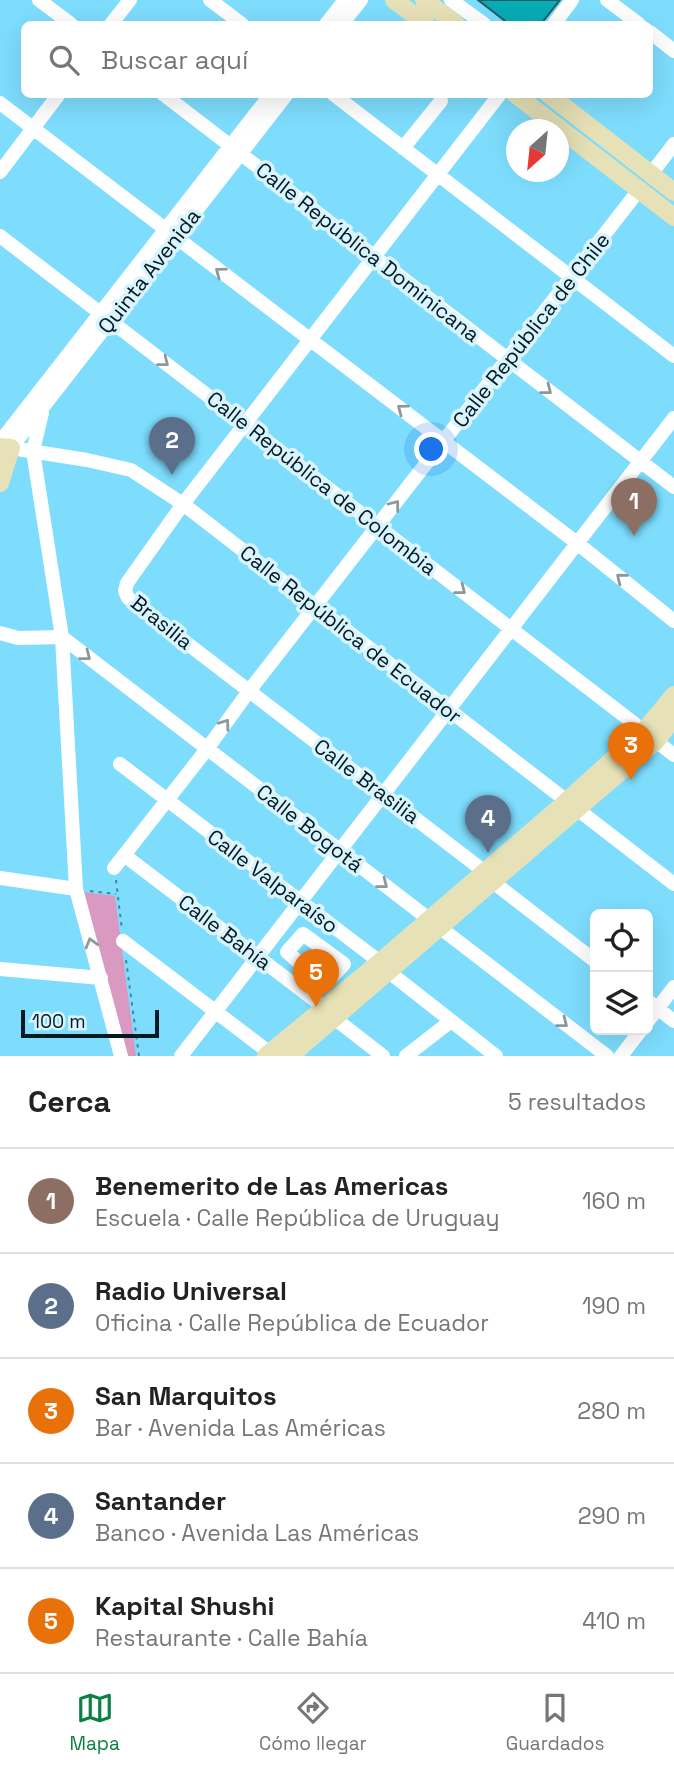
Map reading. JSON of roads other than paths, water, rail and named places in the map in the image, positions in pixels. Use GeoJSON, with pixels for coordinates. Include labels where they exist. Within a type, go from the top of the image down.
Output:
{"type":"FeatureCollection","features":[{"type":"Feature","properties":{"kind":"main road"},"geometry":{"type":"LineString","coordinates":[[394,0],[422,21]]}},
{"type":"Feature","properties":{"kind":"main road"},"geometry":{"type":"LineString","coordinates":[[424,0],[452,21]]}},
{"type":"Feature","properties":{"kind":"main road"},"geometry":{"type":"LineString","coordinates":[[520,98],[674,217]]}},
{"type":"Feature","properties":{"kind":"main road"},"geometry":{"type":"LineString","coordinates":[[553,98],[674,192]]}},
{"type":"Feature","properties":{"kind":"main road"},"geometry":{"type":"LineString","coordinates":[[0,483],[4,446]]}},
{"type":"Feature","properties":{"kind":"main road"},"geometry":{"type":"LineString","coordinates":[[650,736],[674,695]]}},
{"type":"Feature","properties":{"kind":"main road"},"geometry":{"type":"LineString","coordinates":[[290,1056],[330,1013],[674,718]]}},
{"type":"Feature","properties":{"kind":"main road"},"geometry":{"type":"LineString","coordinates":[[268,1054],[330,1013],[349,987],[384,967]]}},
{"type":"Feature","properties":{"kind":"street"},"geometry":{"type":"LineString","coordinates":[[39,0],[67,21]]}},
{"type":"Feature","properties":{"kind":"street"},"geometry":{"type":"LineString","coordinates":[[113,21],[130,0]]}},
{"type":"Feature","properties":{"kind":"street"},"geometry":{"type":"LineString","coordinates":[[210,0],[238,21]]}},
{"type":"Feature","properties":{"kind":"street"},"geometry":{"type":"LineString","coordinates":[[328,21],[345,0]]}},
{"type":"Feature","properties":{"kind":"street"},"geometry":{"type":"LineString","coordinates":[[344,21],[361,0]]}},
{"type":"Feature","properties":{"kind":"street"},"geometry":{"type":"LineString","coordinates":[[452,0],[480,21]]}},
{"type":"Feature","properties":{"kind":"street"},"geometry":{"type":"LineString","coordinates":[[556,21],[572,0]]}},
{"type":"Feature","properties":{"kind":"street"},"geometry":{"type":"LineString","coordinates":[[607,0],[635,21]]}},
{"type":"Feature","properties":{"kind":"street"},"geometry":{"type":"LineString","coordinates":[[653,35],[674,51]]}},
{"type":"Feature","properties":{"kind":"street"},"geometry":{"type":"LineString","coordinates":[[0,172],[55,98]]}},
{"type":"Feature","properties":{"kind":"street","name":"Calle República Dominicana"},"geometry":{"type":"LineString","coordinates":[[168,98],[674,487]]}},
{"type":"Feature","properties":{"kind":"street","name":"Quinta Avenida"},"geometry":{"type":"LineString","coordinates":[[4,446],[235,150],[268,98]]}},
{"type":"Feature","properties":{"kind":"street","name":"Quinta Avenida"},"geometry":{"type":"LineString","coordinates":[[235,150],[283,98]]}},
{"type":"Feature","properties":{"kind":"street"},"geometry":{"type":"LineString","coordinates":[[338,98],[674,356]]}},
{"type":"Feature","properties":{"kind":"street"},"geometry":{"type":"LineString","coordinates":[[183,504],[497,98]]}},
{"type":"Feature","properties":{"kind":"street"},"geometry":{"type":"LineString","coordinates":[[403,148],[441,101]]}},
{"type":"Feature","properties":{"kind":"street"},"geometry":{"type":"LineString","coordinates":[[0,103],[577,543],[674,621]]}},
{"type":"Feature","properties":{"kind":"street"},"geometry":{"type":"LineString","coordinates":[[651,174],[674,144]]}},
{"type":"Feature","properties":{"kind":"street","name":"Calle República de Chile"},"geometry":{"type":"LineString","coordinates":[[114,869],[639,190]]}},
{"type":"Feature","properties":{"kind":"street","name":"Calle República de Colombia"},"geometry":{"type":"LineString","coordinates":[[0,236],[674,755]]}},
{"type":"Feature","properties":{"kind":"street","name":"Quinta Avenida"},"geometry":{"type":"LineString","coordinates":[[4,446],[43,407],[105,317]]}},
{"type":"Feature","properties":{"kind":"street"},"geometry":{"type":"LineString","coordinates":[[43,407],[33,452],[62,637],[76,889],[121,1056]]}},
{"type":"Feature","properties":{"kind":"street"},"geometry":{"type":"LineString","coordinates":[[181,1056],[674,418]]}},
{"type":"Feature","properties":{"kind":"street","name":"Calle República de Ecuador"},"geometry":{"type":"LineString","coordinates":[[4,446],[131,470],[183,504],[674,884]]}},
{"type":"Feature","properties":{"kind":"street","name":"Brasilia"},"geometry":{"type":"LineString","coordinates":[[183,504],[127,583],[125,591],[128,598],[249,691]]}},
{"type":"Feature","properties":{"kind":"street"},"geometry":{"type":"LineString","coordinates":[[0,633],[18,638],[62,637]]}},
{"type":"Feature","properties":{"kind":"street","name":"Calle Bogotá"},"geometry":{"type":"LineString","coordinates":[[62,637],[607,1056]]}},
{"type":"Feature","properties":{"kind":"street","name":"Calle Brasilia"},"geometry":{"type":"LineString","coordinates":[[249,691],[590,957]]}},
{"type":"Feature","properties":{"kind":"street","name":"Calle Valparaíso"},"geometry":{"type":"LineString","coordinates":[[120,764],[496,1056]]}},
{"type":"Feature","properties":{"kind":"street","name":"Calle Bahía"},"geometry":{"type":"LineString","coordinates":[[124,855],[383,1056]]}},
{"type":"Feature","properties":{"kind":"street"},"geometry":{"type":"LineString","coordinates":[[0,878],[76,889]]}},
{"type":"Feature","properties":{"kind":"street"},"geometry":{"type":"LineString","coordinates":[[123,941],[268,1054]]}},
{"type":"Feature","properties":{"kind":"street"},"geometry":{"type":"LineString","coordinates":[[0,969],[101,978]]}},
{"type":"Feature","properties":{"kind":"street"},"geometry":{"type":"LineString","coordinates":[[335,974],[349,987]]}},
{"type":"Feature","properties":{"kind":"street"},"geometry":{"type":"LineString","coordinates":[[653,1004],[674,986]]}},
{"type":"Feature","properties":{"kind":"street"},"geometry":{"type":"LineString","coordinates":[[653,1006],[674,1021]]}},
{"type":"Feature","properties":{"kind":"street"},"geometry":{"type":"LineString","coordinates":[[406,1056],[451,1021]]}},
{"type":"Feature","properties":{"kind":"street"},"geometry":{"type":"LineString","coordinates":[[621,1056],[637,1035]]}},
{"type":"Feature","properties":{"kind":"place","name":"Radio Universal"},"geometry":{"type":"Point","coordinates":[172,475]}},
{"type":"Feature","properties":{"kind":"place","name":"Benemerito de Las Americas"},"geometry":{"type":"Point","coordinates":[634,536]}},
{"type":"Feature","properties":{"kind":"place","name":"San Marquitos"},"geometry":{"type":"Point","coordinates":[631,780]}},
{"type":"Feature","properties":{"kind":"place","name":"Santander"},"geometry":{"type":"Point","coordinates":[488,853]}},
{"type":"Feature","properties":{"kind":"place","name":"Kapital Shushi"},"geometry":{"type":"Point","coordinates":[316,1007]}}]}
